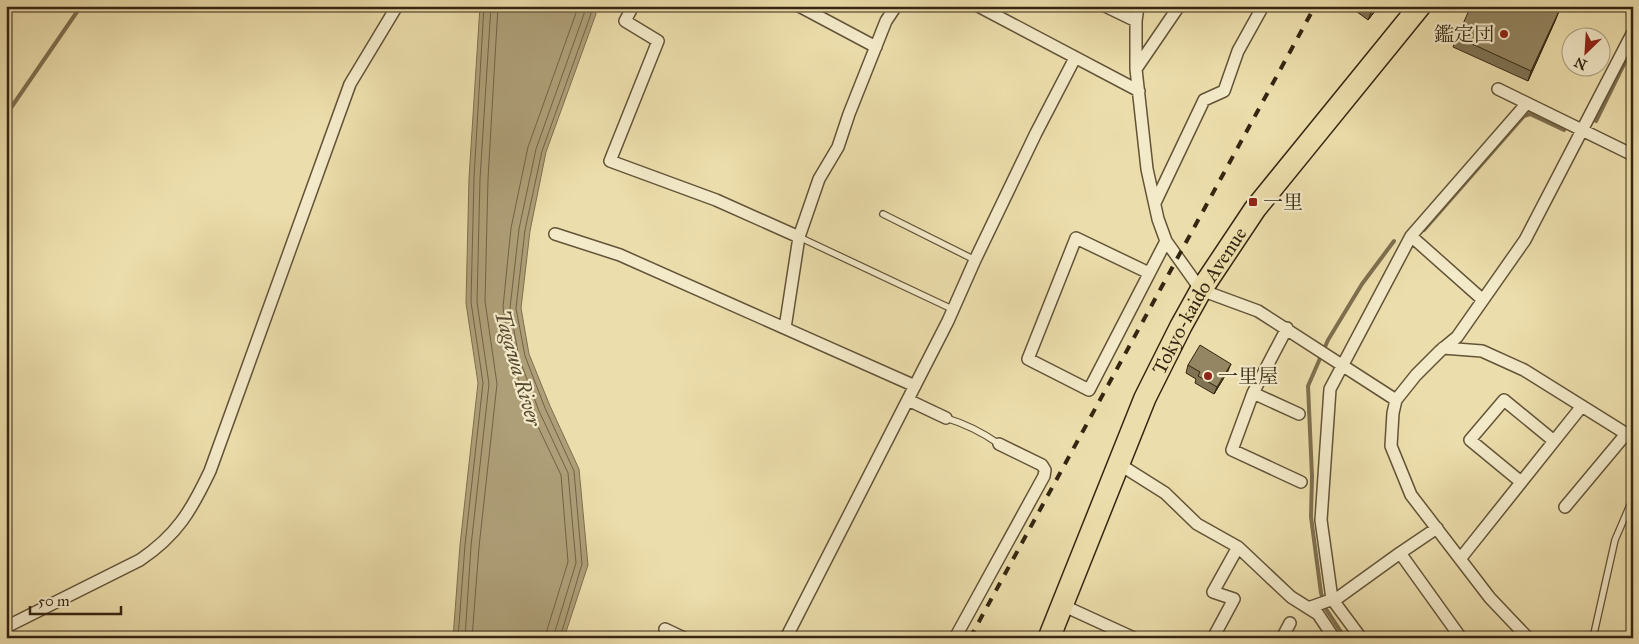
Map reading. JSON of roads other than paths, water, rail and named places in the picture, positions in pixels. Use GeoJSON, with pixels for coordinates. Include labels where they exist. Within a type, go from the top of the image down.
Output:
{"type":"FeatureCollection","features":[{"type":"Feature","properties":{"kind":"highway","name":"Tokyo-kaido Avenue"},"geometry":{"type":"LineString","coordinates":[[1049,638],[1145,398],[1201,290],[1255,209],[1420,6]]}},
{"type":"Feature","properties":{"kind":"street"},"geometry":{"type":"LineString","coordinates":[[6,628],[140,560],[157,548],[183,521],[210,471],[350,84],[397,6]]}},
{"type":"Feature","properties":{"kind":"street"},"geometry":{"type":"LineString","coordinates":[[633,6],[625,20],[658,41],[610,161],[716,200],[799,237]]}},
{"type":"Feature","properties":{"kind":"street"},"geometry":{"type":"LineString","coordinates":[[800,6],[876,47]]}},
{"type":"Feature","properties":{"kind":"street"},"geometry":{"type":"LineString","coordinates":[[785,328],[799,237],[819,179],[838,147],[886,21],[896,6]]}},
{"type":"Feature","properties":{"kind":"street"},"geometry":{"type":"LineString","coordinates":[[978,6],[1139,91]]}},
{"type":"Feature","properties":{"kind":"street"},"geometry":{"type":"LineString","coordinates":[[1105,6],[1136,21]]}},
{"type":"Feature","properties":{"kind":"street"},"geometry":{"type":"LineString","coordinates":[[1138,6],[1136,21],[1136,69],[1147,170],[1166,241],[1201,290],[1258,310],[1396,400]]}},
{"type":"Feature","properties":{"kind":"street"},"geometry":{"type":"LineString","coordinates":[[1136,69],[1179,6]]}},
{"type":"Feature","properties":{"kind":"street"},"geometry":{"type":"LineString","coordinates":[[1155,203],[1204,100],[1224,91],[1238,51],[1264,6]]}},
{"type":"Feature","properties":{"kind":"street"},"geometry":{"type":"LineString","coordinates":[[1528,638],[1490,598],[1412,496],[1391,446],[1393,413],[1396,400],[1443,348],[1457,337],[1525,240],[1583,130],[1630,47],[1633,32]]}},
{"type":"Feature","properties":{"kind":"street"},"geometry":{"type":"LineString","coordinates":[[786,638],[948,321],[1036,133],[1075,58]]}},
{"type":"Feature","properties":{"kind":"street"},"geometry":{"type":"LineString","coordinates":[[1498,88],[1633,155]]}},
{"type":"Feature","properties":{"kind":"street"},"geometry":{"type":"LineString","coordinates":[[1361,638],[1330,600],[1321,520],[1330,389],[1411,236],[1527,103]]}},
{"type":"Feature","properties":{"kind":"street"},"geometry":{"type":"LineString","coordinates":[[555,234],[620,255],[915,386]]}},
{"type":"Feature","properties":{"kind":"street"},"geometry":{"type":"LineString","coordinates":[[1411,236],[1483,300]]}},
{"type":"Feature","properties":{"kind":"street"},"geometry":{"type":"LineString","coordinates":[[1149,273],[1076,238],[1028,359],[1089,390],[1166,241]]}},
{"type":"Feature","properties":{"kind":"street"},"geometry":{"type":"LineString","coordinates":[[1287,328],[1253,394],[1232,450],[1301,482]]}},
{"type":"Feature","properties":{"kind":"street"},"geometry":{"type":"LineString","coordinates":[[1443,348],[1482,351],[1524,370],[1629,436],[1565,507]]}},
{"type":"Feature","properties":{"kind":"street"},"geometry":{"type":"LineString","coordinates":[[1253,394],[1299,414]]}},
{"type":"Feature","properties":{"kind":"street"},"geometry":{"type":"LineString","coordinates":[[908,400],[946,418]]}},
{"type":"Feature","properties":{"kind":"street"},"geometry":{"type":"LineString","coordinates":[[1521,482],[1470,440],[1504,400],[1554,441]]}},
{"type":"Feature","properties":{"kind":"street"},"geometry":{"type":"LineString","coordinates":[[1460,559],[1582,406]]}},
{"type":"Feature","properties":{"kind":"street"},"geometry":{"type":"LineString","coordinates":[[955,638],[1044,476],[1045,470],[1042,465],[999,444]]}},
{"type":"Feature","properties":{"kind":"street"},"geometry":{"type":"LineString","coordinates":[[1119,464],[1165,492],[1197,524],[1238,547],[1291,597],[1310,607],[1318,614],[1334,638]]}},
{"type":"Feature","properties":{"kind":"street"},"geometry":{"type":"LineString","coordinates":[[1310,607],[1339,597],[1437,528]]}},
{"type":"Feature","properties":{"kind":"street"},"geometry":{"type":"LineString","coordinates":[[1213,638],[1234,599],[1213,592],[1238,547]]}},
{"type":"Feature","properties":{"kind":"street"},"geometry":{"type":"LineString","coordinates":[[1400,553],[1461,638]]}},
{"type":"Feature","properties":{"kind":"street"},"geometry":{"type":"LineString","coordinates":[[1062,604],[1134,638]]}},
{"type":"Feature","properties":{"kind":"street"},"geometry":{"type":"LineString","coordinates":[[1282,638],[1290,623]]}},
{"type":"Feature","properties":{"kind":"street"},"geometry":{"type":"LineString","coordinates":[[665,629],[684,638]]}},
{"type":"Feature","properties":{"kind":"lane"},"geometry":{"type":"LineString","coordinates":[[883,214],[975,260]]}},
{"type":"Feature","properties":{"kind":"lane"},"geometry":{"type":"LineString","coordinates":[[799,237],[952,310]]}},
{"type":"Feature","properties":{"kind":"lane"},"geometry":{"type":"LineString","coordinates":[[946,418],[983,433],[999,444]]}},
{"type":"Feature","properties":{"kind":"lane"},"geometry":{"type":"LineString","coordinates":[[1593,638],[1615,540],[1633,498]]}},
{"type":"Feature","properties":{"kind":"water","name":"Tagawa River"},"geometry":{"type":"Polygon","coordinates":[[[480,6],[595,6],[596,14],[546,152],[530,231],[521,308],[529,354],[579,469],[588,565],[564,638],[453,638],[460,545],[478,383],[466,303],[469,178],[480,6]]]}},
{"type":"Feature","properties":{"kind":"waterway"},"geometry":{"type":"LineString","coordinates":[[6,115],[81,6]]}},
{"type":"Feature","properties":{"kind":"waterway"},"geometry":{"type":"LineString","coordinates":[[1596,121],[1628,56]]}},
{"type":"Feature","properties":{"kind":"waterway"},"geometry":{"type":"LineString","coordinates":[[1424,230],[1524,116],[1530,114],[1564,130]]}},
{"type":"Feature","properties":{"kind":"waterway"},"geometry":{"type":"LineString","coordinates":[[1345,638],[1326,609],[1321,593],[1311,517],[1312,476],[1308,386],[1328,340],[1362,284],[1394,241]]}},
{"type":"Feature","properties":{"kind":"railway"},"geometry":{"type":"LineString","coordinates":[[970,638],[1315,6]]}},
{"type":"Feature","properties":{"kind":"place","name":"鑑定団"},"geometry":{"type":"Point","coordinates":[1504,34]}},
{"type":"Feature","properties":{"kind":"place","name":"一里"},"geometry":{"type":"Point","coordinates":[1253,202]}},
{"type":"Feature","properties":{"kind":"place","name":"一里屋"},"geometry":{"type":"Point","coordinates":[1208,376]}}]}
